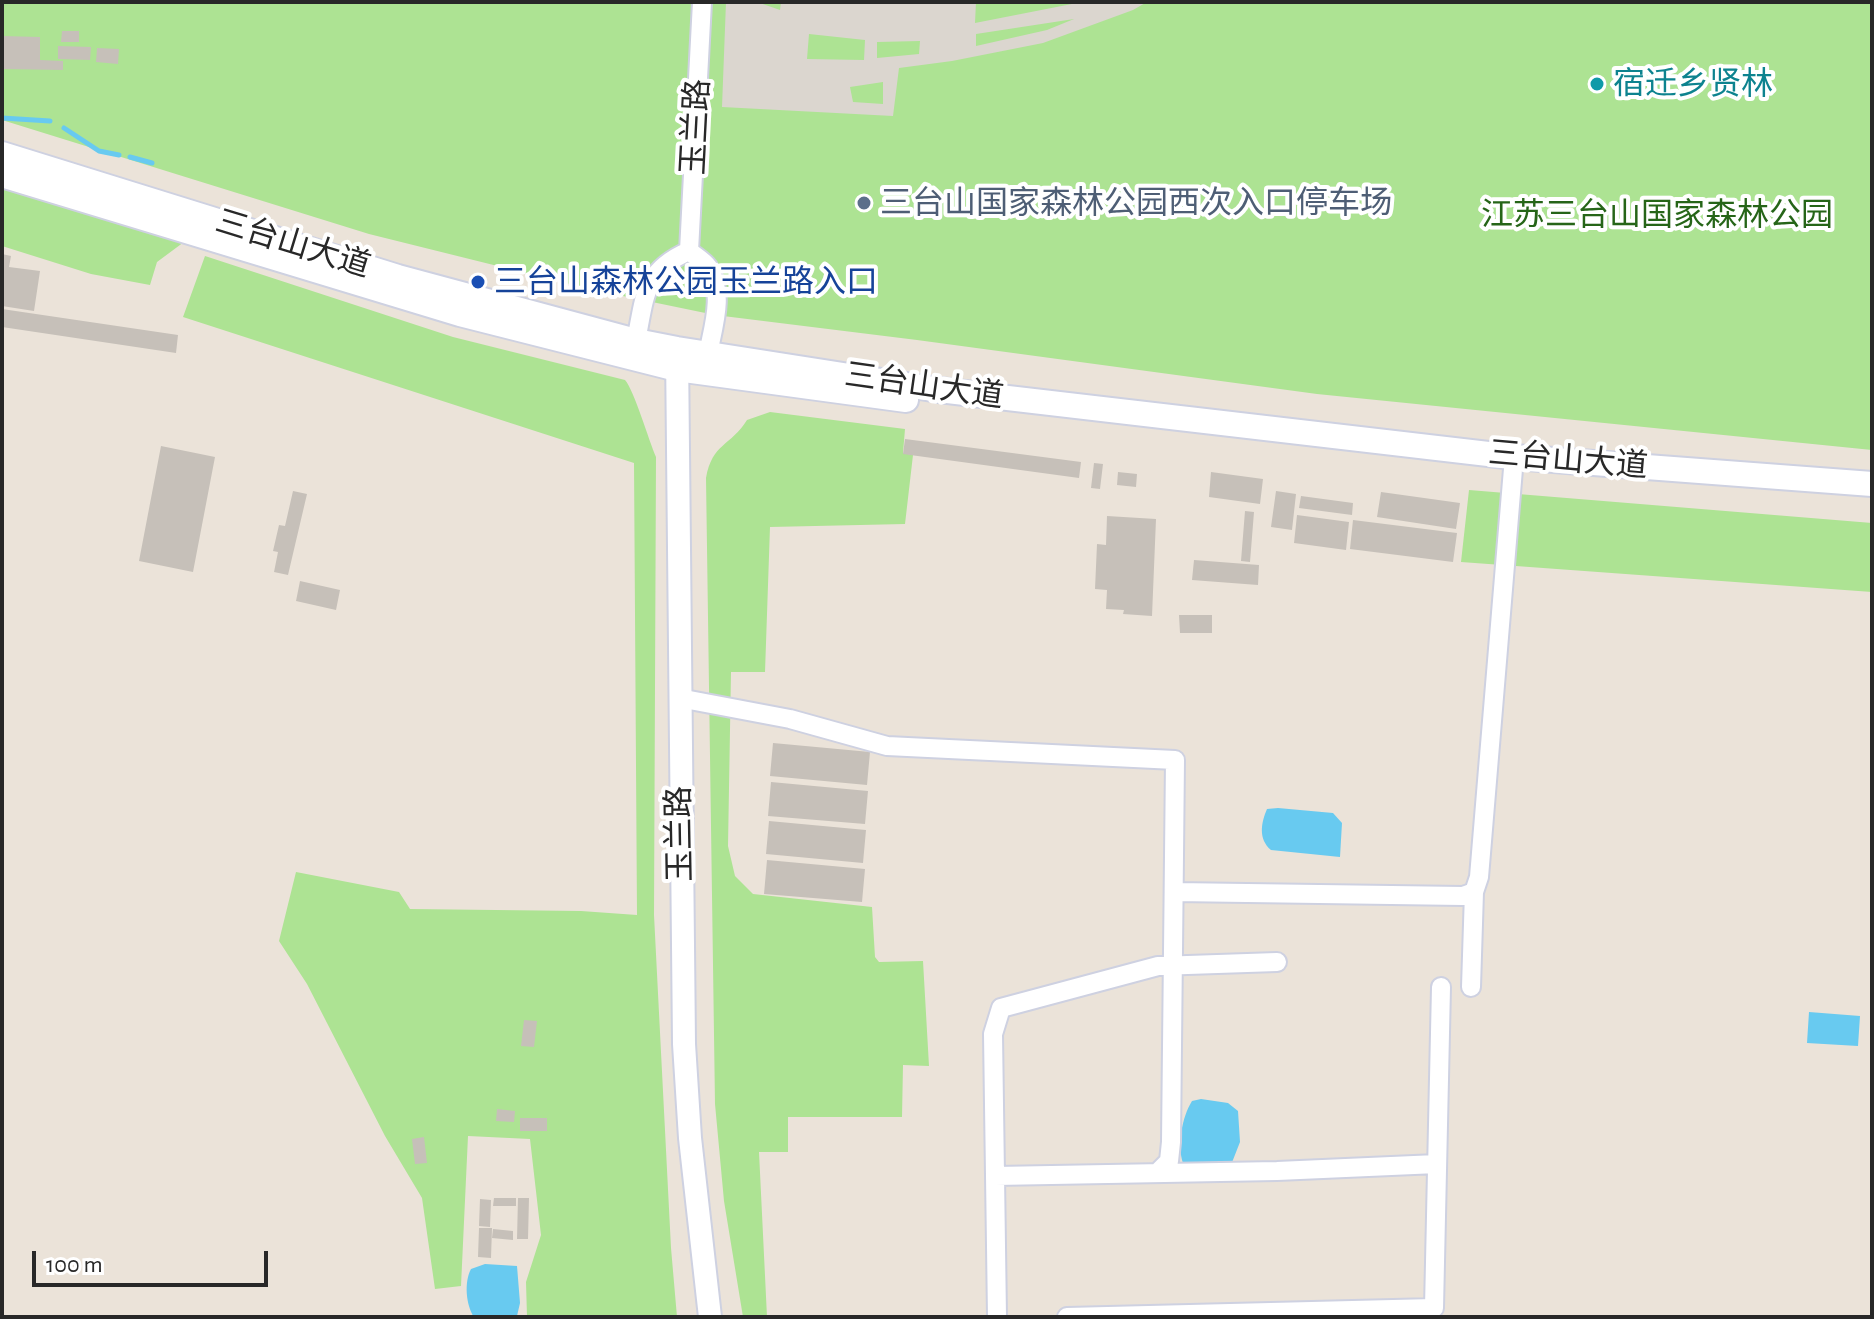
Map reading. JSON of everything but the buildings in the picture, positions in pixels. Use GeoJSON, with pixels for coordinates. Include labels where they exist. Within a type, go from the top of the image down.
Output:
{"type":"FeatureCollection","features":[{"type":"Feature","properties":{"kind":"main road","name":"三台山大道"},"geometry":{"type":"LineString","coordinates":[[2,154],[398,277],[636,341],[691,359]]}},
{"type":"Feature","properties":{"kind":"main road","name":"三台山大道"},"geometry":{"type":"LineString","coordinates":[[2,175],[460,314],[691,359],[1513,464],[1872,495]]}},
{"type":"Feature","properties":{"kind":"main road","name":"三台山大道"},"geometry":{"type":"LineString","coordinates":[[1513,464],[1872,484]]}},
{"type":"Feature","properties":{"kind":"street","name":"玉兰路"},"geometry":{"type":"LineString","coordinates":[[702,2],[689,251],[708,266],[718,302],[691,359],[684,699],[686,1095],[710,1317]]}},
{"type":"Feature","properties":{"kind":"street"},"geometry":{"type":"LineString","coordinates":[[636,341],[649,282],[675,257],[689,251]]}},
{"type":"Feature","properties":{"kind":"street"},"geometry":{"type":"LineString","coordinates":[[1471,987],[1474,892],[1479,877],[1513,464]]}},
{"type":"Feature","properties":{"kind":"street","name":"玉兰路"},"geometry":{"type":"LineString","coordinates":[[684,699],[696,1062],[722,1317]]}},
{"type":"Feature","properties":{"kind":"street"},"geometry":{"type":"LineString","coordinates":[[684,699],[790,719],[887,746],[1175,760],[1175,966],[1170,1151],[1169,1161],[1157,1173]]}},
{"type":"Feature","properties":{"kind":"street"},"geometry":{"type":"LineString","coordinates":[[1175,892],[1463,896],[1474,892]]}},
{"type":"Feature","properties":{"kind":"street"},"geometry":{"type":"LineString","coordinates":[[997,1317],[993,1034],[1001,1008],[1158,966],[1277,962]]}},
{"type":"Feature","properties":{"kind":"street"},"geometry":{"type":"LineString","coordinates":[[1067,1317],[1434,1308],[1441,987]]}},
{"type":"Feature","properties":{"kind":"street"},"geometry":{"type":"LineString","coordinates":[[995,1176],[1437,1164]]}},
{"type":"Feature","properties":{"kind":"green space","name":"江苏三台山国家森林公园"},"geometry":{"type":"Polygon","coordinates":[[[2,2],[1872,2],[1872,450],[1317,394],[715,315],[594,290],[369,234],[2,120],[2,2]]]}},
{"type":"Feature","properties":{"kind":"green space"},"geometry":{"type":"Polygon","coordinates":[[[2,188],[184,242],[157,262],[150,285],[91,274],[2,246],[2,188]]]}},
{"type":"Feature","properties":{"kind":"green space"},"geometry":{"type":"Polygon","coordinates":[[[205,256],[453,337],[625,380],[633,394],[656,457],[654,915],[677,1317],[527,1317],[526,1282],[541,1235],[530,1139],[468,1136],[461,1286],[435,1289],[422,1198],[385,1136],[307,984],[279,941],[296,872],[399,892],[410,909],[581,911],[637,915],[634,463],[183,317],[205,256]]]}},
{"type":"Feature","properties":{"kind":"green space"},"geometry":{"type":"Polygon","coordinates":[[[770,412],[905,429],[903,453],[913,455],[905,524],[770,527],[765,672],[731,672],[728,846],[735,876],[753,894],[872,907],[875,957],[879,962],[923,961],[929,1066],[903,1065],[902,1117],[788,1117],[788,1152],[759,1152],[767,1317],[743,1317],[724,1201],[715,1104],[706,478],[717,451],[747,420],[770,412]]]}},
{"type":"Feature","properties":{"kind":"green space"},"geometry":{"type":"Polygon","coordinates":[[[1469,490],[1872,523],[1872,592],[1461,562],[1469,490]]]}},
{"type":"Feature","properties":{"kind":"shaded area"},"geometry":{"type":"Polygon","coordinates":[[[726,2],[757,2],[780,10],[781,2],[976,2],[975,23],[1082,2],[1147,2],[1043,43],[899,68],[893,116],[722,107],[726,2]],[[1074,19],[976,34],[976,46],[1047,30],[1074,19]],[[809,34],[807,59],[864,60],[865,40],[809,34]],[[920,41],[877,42],[877,58],[919,54],[920,41]],[[883,82],[850,87],[853,102],[883,104],[883,82]]]}},
{"type":"Feature","properties":{"kind":"water"},"geometry":{"type":"Polygon","coordinates":[[[1267,809],[1333,813],[1342,823],[1340,857],[1271,850],[1262,836],[1262,825],[1267,809]]]}},
{"type":"Feature","properties":{"kind":"water"},"geometry":{"type":"Polygon","coordinates":[[[1809,1012],[1860,1016],[1858,1046],[1807,1043],[1809,1012]]]}},
{"type":"Feature","properties":{"kind":"water"},"geometry":{"type":"Polygon","coordinates":[[[1201,1099],[1228,1103],[1238,1111],[1240,1142],[1231,1165],[1190,1166],[1183,1163],[1180,1148],[1183,1123],[1192,1101],[1201,1099]]]}},
{"type":"Feature","properties":{"kind":"water"},"geometry":{"type":"Polygon","coordinates":[[[485,1264],[517,1266],[520,1303],[517,1316],[474,1317],[468,1300],[467,1280],[471,1269],[485,1264]]]}},
{"type":"Feature","properties":{"kind":"waterway"},"geometry":{"type":"LineString","coordinates":[[2,118],[50,121]]}},
{"type":"Feature","properties":{"kind":"waterway"},"geometry":{"type":"LineString","coordinates":[[64,128],[99,151],[119,155]]}},
{"type":"Feature","properties":{"kind":"waterway"},"geometry":{"type":"LineString","coordinates":[[130,157],[152,163]]}},
{"type":"Feature","properties":{"kind":"place","name":"宿迁乡贤林"},"geometry":{"type":"Point","coordinates":[1597,84]}},
{"type":"Feature","properties":{"kind":"place","name":"三台山国家森林公园西次入口停车场"},"geometry":{"type":"Point","coordinates":[864,203]}},
{"type":"Feature","properties":{"kind":"place","name":"三台山森林公园玉兰路入口"},"geometry":{"type":"Point","coordinates":[478,282]}}]}
